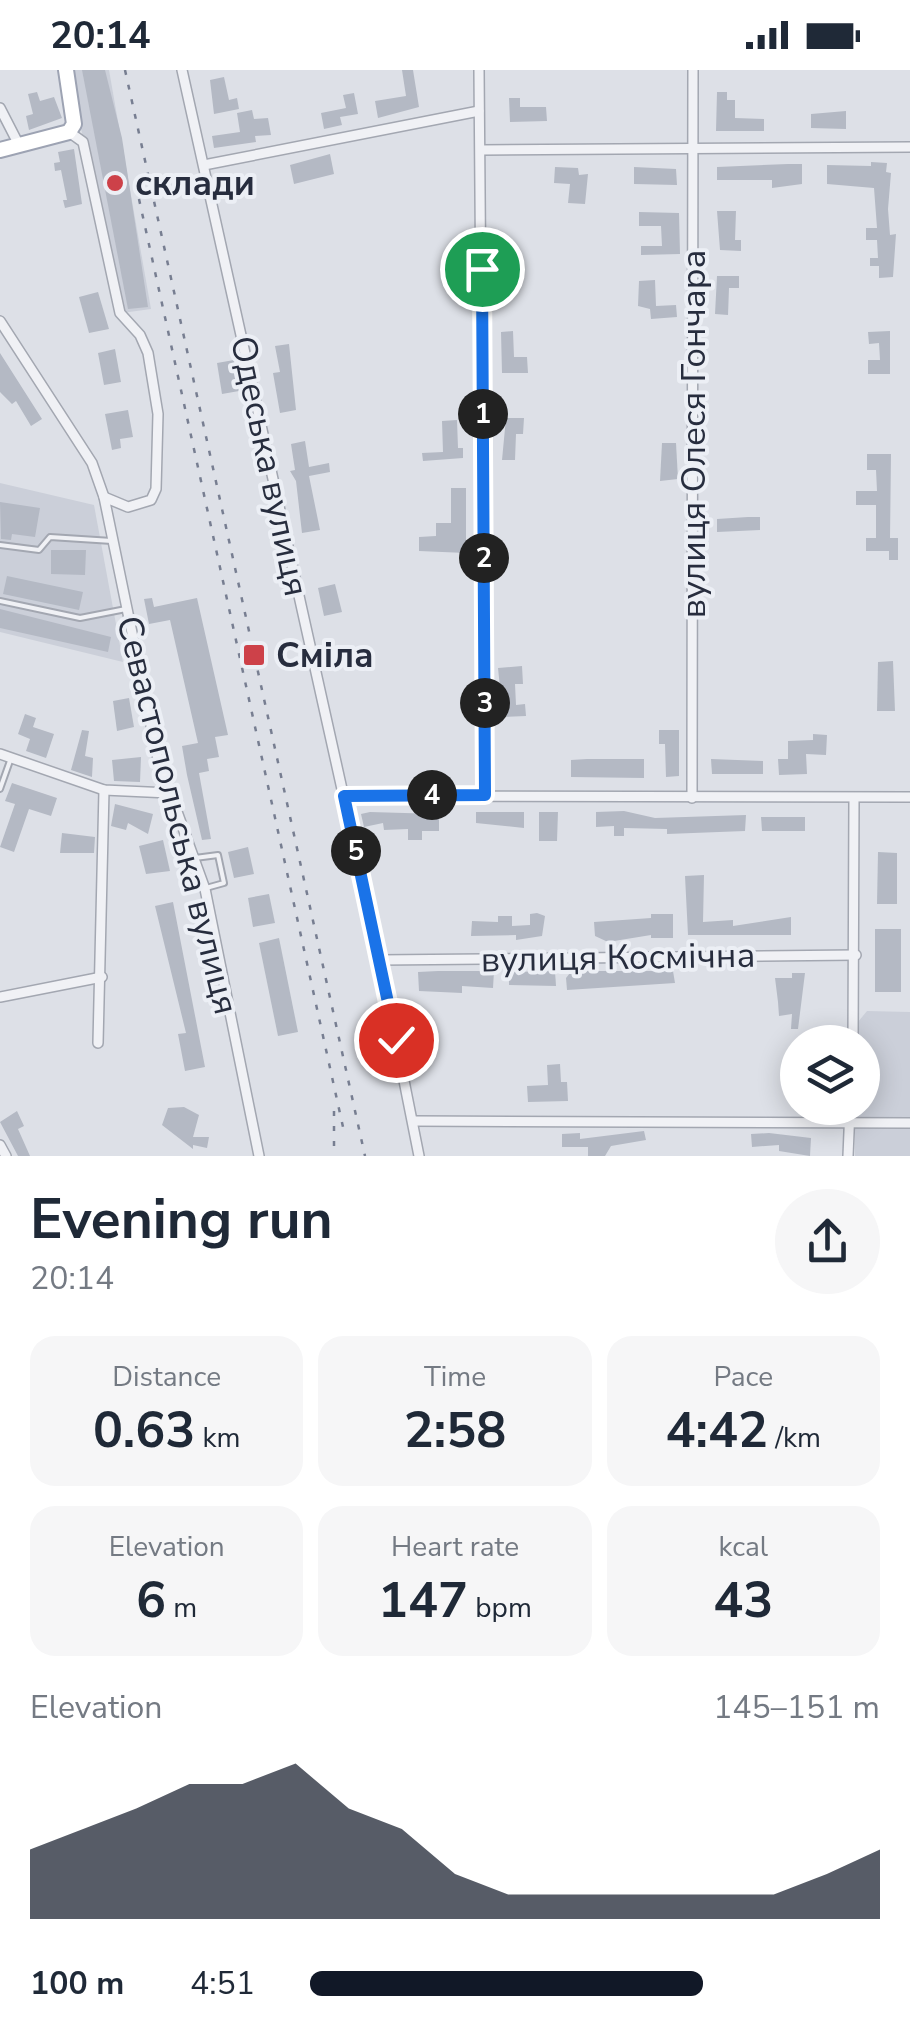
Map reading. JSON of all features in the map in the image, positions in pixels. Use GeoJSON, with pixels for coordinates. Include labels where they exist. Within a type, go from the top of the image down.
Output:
{"type":"FeatureCollection","features":[{"type":"Feature","properties":{"kind":"main road"},"geometry":{"type":"LineString","coordinates":[[0,150],[70,132],[74,124],[66,70]]}},
{"type":"Feature","properties":{"kind":"street","name":"Одеська вулиця"},"geometry":{"type":"LineString","coordinates":[[182,70],[380,960],[419,1156]]}},
{"type":"Feature","properties":{"kind":"street"},"geometry":{"type":"LineString","coordinates":[[479,70],[485,795]]}},
{"type":"Feature","properties":{"kind":"street","name":"вулиця Олеся Гончара"},"geometry":{"type":"LineString","coordinates":[[692,798],[693,70]]}},
{"type":"Feature","properties":{"kind":"street"},"geometry":{"type":"LineString","coordinates":[[0,108],[19,146]]}},
{"type":"Feature","properties":{"kind":"street"},"geometry":{"type":"LineString","coordinates":[[204,164],[479,112]]}},
{"type":"Feature","properties":{"kind":"street"},"geometry":{"type":"LineString","coordinates":[[70,132],[83,142],[120,313],[140,335],[148,353],[158,414],[159,470],[150,500],[128,507],[104,497]]}},
{"type":"Feature","properties":{"kind":"street"},"geometry":{"type":"LineString","coordinates":[[481,150],[910,147]]}},
{"type":"Feature","properties":{"kind":"street","name":"Севастопольська вулиця"},"geometry":{"type":"LineString","coordinates":[[0,321],[92,463],[104,497],[158,760],[205,889],[260,1156]]}},
{"type":"Feature","properties":{"kind":"street"},"geometry":{"type":"LineString","coordinates":[[5,756],[104,790],[170,794]]}},
{"type":"Feature","properties":{"kind":"street"},"geometry":{"type":"LineString","coordinates":[[98,1044],[104,790]]}},
{"type":"Feature","properties":{"kind":"street"},"geometry":{"type":"LineString","coordinates":[[344,796],[910,797]]}},
{"type":"Feature","properties":{"kind":"street"},"geometry":{"type":"LineString","coordinates":[[853,1025],[854,798]]}},
{"type":"Feature","properties":{"kind":"street","name":"вулиця Космічна"},"geometry":{"type":"LineString","coordinates":[[380,960],[856,955]]}},
{"type":"Feature","properties":{"kind":"street"},"geometry":{"type":"LineString","coordinates":[[0,996],[102,977]]}},
{"type":"Feature","properties":{"kind":"street"},"geometry":{"type":"LineString","coordinates":[[413,1121],[780,1122]]}},
{"type":"Feature","properties":{"kind":"street"},"geometry":{"type":"LineString","coordinates":[[880,1123],[910,1123]]}},
{"type":"Feature","properties":{"kind":"street"},"geometry":{"type":"LineString","coordinates":[[848,1156],[849,1125]]}},
{"type":"Feature","properties":{"kind":"street"},"geometry":{"type":"LineString","coordinates":[[0,1144],[6,1156]]}},
{"type":"Feature","properties":{"kind":"lane"},"geometry":{"type":"LineString","coordinates":[[0,545],[39,550],[50,537],[112,541]]}},
{"type":"Feature","properties":{"kind":"lane"},"geometry":{"type":"LineString","coordinates":[[0,601],[80,618],[126,609]]}},
{"type":"Feature","properties":{"kind":"lane"},"geometry":{"type":"LineString","coordinates":[[0,789],[5,756]]}},
{"type":"Feature","properties":{"kind":"lane"},"geometry":{"type":"LineString","coordinates":[[195,858],[218,855],[224,883],[205,889]]}},
{"type":"Feature","properties":{"kind":"shaded area","name":"склади"},"geometry":{"type":"Polygon","coordinates":[[[68,70],[109,70],[151,309],[122,313],[68,70]]]}},
{"type":"Feature","properties":{"kind":"shaded area"},"geometry":{"type":"Polygon","coordinates":[[[0,483],[94,505],[123,662],[0,632],[0,483]]]}},
{"type":"Feature","properties":{"kind":"shaded area"},"geometry":{"type":"Polygon","coordinates":[[[867,1011],[910,1012],[910,1156],[855,1156],[855,1125],[880,1125],[880,1025],[858,1022],[867,1011]]]}},
{"type":"Feature","properties":{"kind":"building","name":"склади"},"geometry":{"type":"Polygon","coordinates":[[[82,70],[105,70],[122,138],[148,307],[128,309],[82,70]]]}},
{"type":"Feature","properties":{"kind":"building"},"geometry":{"type":"Polygon","coordinates":[[[402,70],[413,70],[419,107],[378,118],[375,101],[406,96],[402,70]]]}},
{"type":"Feature","properties":{"kind":"building"},"geometry":{"type":"Polygon","coordinates":[[[224,77],[229,100],[237,98],[239,109],[214,114],[210,80],[224,77]]]}},
{"type":"Feature","properties":{"kind":"building"},"geometry":{"type":"Polygon","coordinates":[[[37,92],[40,101],[54,97],[62,118],[29,130],[26,116],[33,114],[28,94],[37,92]]]}},
{"type":"Feature","properties":{"kind":"building"},"geometry":{"type":"Polygon","coordinates":[[[717,92],[727,92],[727,100],[735,100],[735,118],[764,119],[764,131],[716,131],[717,92]]]}},
{"type":"Feature","properties":{"kind":"building"},"geometry":{"type":"Polygon","coordinates":[[[354,93],[358,114],[340,117],[342,125],[324,129],[321,113],[346,108],[343,95],[354,93]]]}},
{"type":"Feature","properties":{"kind":"building"},"geometry":{"type":"Polygon","coordinates":[[[509,98],[520,98],[520,107],[546,107],[547,121],[510,122],[509,98]]]}},
{"type":"Feature","properties":{"kind":"building"},"geometry":{"type":"Polygon","coordinates":[[[252,110],[254,119],[268,118],[271,135],[255,136],[256,142],[214,148],[212,136],[240,132],[237,113],[252,110]]]}},
{"type":"Feature","properties":{"kind":"building"},"geometry":{"type":"Polygon","coordinates":[[[846,111],[846,129],[811,128],[811,114],[846,111]]]}},
{"type":"Feature","properties":{"kind":"building"},"geometry":{"type":"Polygon","coordinates":[[[74,149],[82,204],[65,208],[61,170],[55,171],[54,163],[60,162],[58,152],[74,149]]]}},
{"type":"Feature","properties":{"kind":"building"},"geometry":{"type":"Polygon","coordinates":[[[330,154],[334,174],[294,184],[290,165],[330,154]]]}},
{"type":"Feature","properties":{"kind":"building"},"geometry":{"type":"Polygon","coordinates":[[[871,162],[887,163],[886,172],[891,173],[890,235],[896,234],[893,277],[879,278],[879,266],[870,266],[870,258],[878,258],[877,240],[866,240],[866,228],[877,228],[874,188],[827,184],[827,165],[871,166],[871,162]]]}},
{"type":"Feature","properties":{"kind":"building"},"geometry":{"type":"Polygon","coordinates":[[[802,164],[802,184],[772,188],[772,180],[717,180],[717,167],[802,164]]]}},
{"type":"Feature","properties":{"kind":"building"},"geometry":{"type":"Polygon","coordinates":[[[555,167],[578,168],[579,175],[588,174],[585,204],[568,203],[570,184],[554,183],[555,167]]]}},
{"type":"Feature","properties":{"kind":"building"},"geometry":{"type":"Polygon","coordinates":[[[634,167],[676,169],[677,185],[634,184],[634,167]]]}},
{"type":"Feature","properties":{"kind":"building"},"geometry":{"type":"Polygon","coordinates":[[[717,211],[736,211],[735,240],[741,240],[741,251],[720,250],[717,211]]]}},
{"type":"Feature","properties":{"kind":"building"},"geometry":{"type":"Polygon","coordinates":[[[639,212],[679,213],[680,254],[641,255],[641,246],[662,246],[661,226],[639,226],[639,212]]]}},
{"type":"Feature","properties":{"kind":"building"},"geometry":{"type":"Polygon","coordinates":[[[717,276],[739,276],[739,288],[729,288],[728,315],[715,314],[717,276]]]}},
{"type":"Feature","properties":{"kind":"building"},"geometry":{"type":"Polygon","coordinates":[[[655,280],[656,306],[676,305],[677,317],[651,319],[650,309],[638,306],[639,281],[655,280]]]}},
{"type":"Feature","properties":{"kind":"building"},"geometry":{"type":"Polygon","coordinates":[[[98,292],[109,329],[89,333],[79,297],[98,292]]]}},
{"type":"Feature","properties":{"kind":"building"},"geometry":{"type":"Polygon","coordinates":[[[513,331],[514,357],[527,357],[528,373],[502,373],[501,332],[513,331]]]}},
{"type":"Feature","properties":{"kind":"building"},"geometry":{"type":"Polygon","coordinates":[[[890,331],[890,374],[868,374],[868,360],[880,360],[879,343],[869,344],[868,332],[890,331]]]}},
{"type":"Feature","properties":{"kind":"building"},"geometry":{"type":"Polygon","coordinates":[[[289,344],[296,410],[280,413],[273,373],[280,372],[275,346],[289,344]]]}},
{"type":"Feature","properties":{"kind":"building"},"geometry":{"type":"Polygon","coordinates":[[[115,349],[121,382],[104,385],[98,353],[115,349]]]}},
{"type":"Feature","properties":{"kind":"building"},"geometry":{"type":"Polygon","coordinates":[[[0,353],[42,419],[31,426],[16,401],[12,404],[0,392],[0,353]]]}},
{"type":"Feature","properties":{"kind":"building"},"geometry":{"type":"Polygon","coordinates":[[[234,360],[239,391],[222,394],[217,363],[234,360]]]}},
{"type":"Feature","properties":{"kind":"building"},"geometry":{"type":"Polygon","coordinates":[[[128,410],[133,437],[120,439],[121,448],[112,450],[105,414],[128,410]]]}},
{"type":"Feature","properties":{"kind":"building"},"geometry":{"type":"Polygon","coordinates":[[[506,418],[524,418],[523,434],[516,434],[515,460],[502,460],[506,418]]]}},
{"type":"Feature","properties":{"kind":"building"},"geometry":{"type":"Polygon","coordinates":[[[457,420],[458,448],[463,448],[463,458],[423,461],[422,453],[443,452],[442,421],[457,420]]]}},
{"type":"Feature","properties":{"kind":"building"},"geometry":{"type":"Polygon","coordinates":[[[305,441],[309,467],[329,463],[330,472],[309,476],[320,530],[302,533],[296,481],[290,471],[295,470],[291,444],[305,441]]]}},
{"type":"Feature","properties":{"kind":"building"},"geometry":{"type":"Polygon","coordinates":[[[662,443],[676,443],[678,479],[660,481],[662,443]]]}},
{"type":"Feature","properties":{"kind":"building"},"geometry":{"type":"Polygon","coordinates":[[[867,454],[891,454],[890,538],[898,538],[898,560],[889,560],[889,551],[866,551],[866,538],[876,538],[876,505],[856,505],[856,491],[877,491],[876,470],[867,470],[867,454]]]}},
{"type":"Feature","properties":{"kind":"building"},"geometry":{"type":"Polygon","coordinates":[[[451,488],[466,488],[466,553],[419,551],[419,537],[436,536],[436,523],[451,523],[451,488]]]}},
{"type":"Feature","properties":{"kind":"building"},"geometry":{"type":"Polygon","coordinates":[[[0,502],[40,508],[35,537],[12,534],[11,540],[1,539],[0,502]]]}},
{"type":"Feature","properties":{"kind":"building"},"geometry":{"type":"Polygon","coordinates":[[[760,517],[760,530],[717,532],[717,519],[760,517]]]}},
{"type":"Feature","properties":{"kind":"building"},"geometry":{"type":"Polygon","coordinates":[[[51,550],[86,550],[85,575],[51,574],[51,550]]]}},
{"type":"Feature","properties":{"kind":"building"},"geometry":{"type":"Polygon","coordinates":[[[7,576],[83,592],[79,610],[3,594],[7,576]]]}},
{"type":"Feature","properties":{"kind":"building"},"geometry":{"type":"Polygon","coordinates":[[[335,584],[342,612],[324,616],[318,588],[335,584]]]}},
{"type":"Feature","properties":{"kind":"building","name":"Сміла"},"geometry":{"type":"Polygon","coordinates":[[[152,598],[154,607],[197,598],[228,735],[215,737],[219,757],[207,759],[209,771],[199,773],[211,839],[202,840],[187,775],[182,746],[198,743],[170,620],[149,624],[144,599],[152,598]]]}},
{"type":"Feature","properties":{"kind":"building"},"geometry":{"type":"Polygon","coordinates":[[[0,609],[111,637],[108,652],[0,628],[0,609]]]}},
{"type":"Feature","properties":{"kind":"building"},"geometry":{"type":"Polygon","coordinates":[[[893,661],[895,711],[877,711],[878,662],[893,661]]]}},
{"type":"Feature","properties":{"kind":"building"},"geometry":{"type":"Polygon","coordinates":[[[522,666],[523,684],[515,684],[516,705],[525,704],[526,716],[503,717],[498,668],[522,666]]]}},
{"type":"Feature","properties":{"kind":"building"},"geometry":{"type":"Polygon","coordinates":[[[129,698],[134,727],[117,731],[113,701],[129,698]]]}},
{"type":"Feature","properties":{"kind":"building"},"geometry":{"type":"Polygon","coordinates":[[[25,714],[36,718],[33,727],[54,734],[46,758],[26,751],[30,739],[18,734],[25,714]]]}},
{"type":"Feature","properties":{"kind":"building"},"geometry":{"type":"Polygon","coordinates":[[[82,730],[89,731],[85,756],[93,758],[92,777],[71,770],[82,730]]]}},
{"type":"Feature","properties":{"kind":"building"},"geometry":{"type":"Polygon","coordinates":[[[659,730],[679,730],[679,776],[666,777],[665,744],[659,744],[659,730]]]}},
{"type":"Feature","properties":{"kind":"building"},"geometry":{"type":"Polygon","coordinates":[[[813,734],[827,735],[826,755],[806,754],[807,774],[779,775],[778,759],[788,759],[788,741],[813,740],[813,734]]]}},
{"type":"Feature","properties":{"kind":"building"},"geometry":{"type":"Polygon","coordinates":[[[141,757],[140,782],[114,781],[112,760],[141,757]]]}},
{"type":"Feature","properties":{"kind":"building"},"geometry":{"type":"Polygon","coordinates":[[[644,759],[644,778],[571,777],[571,760],[644,759]]]}},
{"type":"Feature","properties":{"kind":"building"},"geometry":{"type":"Polygon","coordinates":[[[711,759],[763,761],[763,774],[712,774],[711,759]]]}},
{"type":"Feature","properties":{"kind":"building"},"geometry":{"type":"Polygon","coordinates":[[[12,783],[57,798],[51,816],[29,809],[14,852],[0,847],[15,804],[5,801],[12,783]]]}},
{"type":"Feature","properties":{"kind":"building"},"geometry":{"type":"Polygon","coordinates":[[[115,804],[153,814],[148,834],[128,823],[126,830],[111,826],[115,804]]]}},
{"type":"Feature","properties":{"kind":"building"},"geometry":{"type":"Polygon","coordinates":[[[624,811],[655,818],[746,815],[745,831],[667,834],[667,829],[624,828],[624,836],[614,836],[614,826],[596,827],[596,812],[624,811]]]}},
{"type":"Feature","properties":{"kind":"building"},"geometry":{"type":"Polygon","coordinates":[[[476,812],[524,812],[524,828],[476,823],[476,812]]]}},
{"type":"Feature","properties":{"kind":"building"},"geometry":{"type":"Polygon","coordinates":[[[539,812],[558,812],[557,841],[539,841],[539,812]]]}},
{"type":"Feature","properties":{"kind":"building"},"geometry":{"type":"Polygon","coordinates":[[[361,814],[439,814],[439,831],[422,831],[422,840],[408,840],[408,829],[384,830],[383,823],[364,827],[361,814]]]}},
{"type":"Feature","properties":{"kind":"building"},"geometry":{"type":"Polygon","coordinates":[[[761,817],[805,817],[805,831],[762,831],[761,817]]]}},
{"type":"Feature","properties":{"kind":"building"},"geometry":{"type":"Polygon","coordinates":[[[62,833],[95,837],[94,853],[60,853],[62,833]]]}},
{"type":"Feature","properties":{"kind":"building"},"geometry":{"type":"Polygon","coordinates":[[[163,840],[170,871],[146,874],[139,846],[163,840]]]}},
{"type":"Feature","properties":{"kind":"building"},"geometry":{"type":"Polygon","coordinates":[[[248,847],[254,874],[234,878],[228,852],[248,847]]]}},
{"type":"Feature","properties":{"kind":"building"},"geometry":{"type":"Polygon","coordinates":[[[878,852],[897,853],[897,904],[877,904],[878,852]]]}},
{"type":"Feature","properties":{"kind":"building"},"geometry":{"type":"Polygon","coordinates":[[[704,875],[703,922],[733,920],[733,926],[791,917],[791,935],[688,935],[685,876],[704,875]]]}},
{"type":"Feature","properties":{"kind":"building"},"geometry":{"type":"Polygon","coordinates":[[[269,894],[275,923],[253,927],[248,898],[269,894]]]}},
{"type":"Feature","properties":{"kind":"building"},"geometry":{"type":"Polygon","coordinates":[[[173,902],[205,1067],[185,1071],[178,1034],[186,1033],[155,906],[173,902]]]}},
{"type":"Feature","properties":{"kind":"building"},"geometry":{"type":"Polygon","coordinates":[[[530,914],[545,916],[542,936],[516,940],[516,935],[471,936],[472,921],[498,922],[498,916],[512,916],[512,926],[530,925],[530,914]]]}},
{"type":"Feature","properties":{"kind":"building"},"geometry":{"type":"Polygon","coordinates":[[[651,914],[673,914],[673,938],[651,935],[608,942],[595,936],[594,922],[651,918],[651,914]]]}},
{"type":"Feature","properties":{"kind":"building"},"geometry":{"type":"Polygon","coordinates":[[[875,929],[901,929],[901,992],[875,992],[875,929]]]}},
{"type":"Feature","properties":{"kind":"building"},"geometry":{"type":"Polygon","coordinates":[[[279,938],[298,1032],[278,1036],[259,943],[279,938]]]}},
{"type":"Feature","properties":{"kind":"building"},"geometry":{"type":"Polygon","coordinates":[[[494,971],[493,988],[462,986],[462,993],[419,991],[418,972],[494,971]]]}},
{"type":"Feature","properties":{"kind":"building"},"geometry":{"type":"Polygon","coordinates":[[[555,971],[556,986],[509,985],[509,972],[555,971]]]}},
{"type":"Feature","properties":{"kind":"building"},"geometry":{"type":"Polygon","coordinates":[[[673,971],[675,983],[567,990],[566,978],[570,973],[673,971]]]}},
{"type":"Feature","properties":{"kind":"building"},"geometry":{"type":"Polygon","coordinates":[[[792,973],[805,973],[798,1025],[791,1025],[792,1014],[779,1016],[775,978],[792,978],[792,973]]]}},
{"type":"Feature","properties":{"kind":"building"},"geometry":{"type":"Polygon","coordinates":[[[560,1064],[561,1082],[567,1082],[568,1101],[528,1102],[527,1086],[548,1085],[547,1065],[560,1064]]]}},
{"type":"Feature","properties":{"kind":"building"},"geometry":{"type":"Polygon","coordinates":[[[184,1107],[199,1115],[193,1137],[209,1137],[207,1148],[193,1145],[193,1149],[162,1125],[168,1108],[184,1107]]]}},
{"type":"Feature","properties":{"kind":"building"},"geometry":{"type":"Polygon","coordinates":[[[17,1111],[24,1126],[18,1129],[30,1156],[18,1156],[0,1122],[17,1111]]]}},
{"type":"Feature","properties":{"kind":"building"},"geometry":{"type":"Polygon","coordinates":[[[644,1131],[646,1140],[611,1146],[605,1156],[588,1156],[588,1147],[562,1147],[562,1134],[580,1133],[580,1139],[644,1131]]]}},
{"type":"Feature","properties":{"kind":"building"},"geometry":{"type":"Polygon","coordinates":[[[751,1134],[811,1138],[810,1156],[779,1151],[779,1145],[752,1147],[751,1134]]]}},
{"type":"Feature","properties":{"kind":"railway"},"geometry":{"type":"LineString","coordinates":[[125,70],[365,1156]]}},
{"type":"Feature","properties":{"kind":"railway"},"geometry":{"type":"LineString","coordinates":[[139,199],[343,1127]]}},
{"type":"Feature","properties":{"kind":"railway"},"geometry":{"type":"LineString","coordinates":[[334,1111],[334,1156]]}},
{"type":"Feature","properties":{"kind":"place","name":"склади"},"geometry":{"type":"Point","coordinates":[115,183]}},
{"type":"Feature","properties":{"kind":"place","name":"Сміла"},"geometry":{"type":"Point","coordinates":[254,655]}},
{"type":"Feature","properties":{"kind":"route"},"geometry":{"type":"LineString","coordinates":[[396,1040],[344,796],[485,795],[482,269]]}}]}
